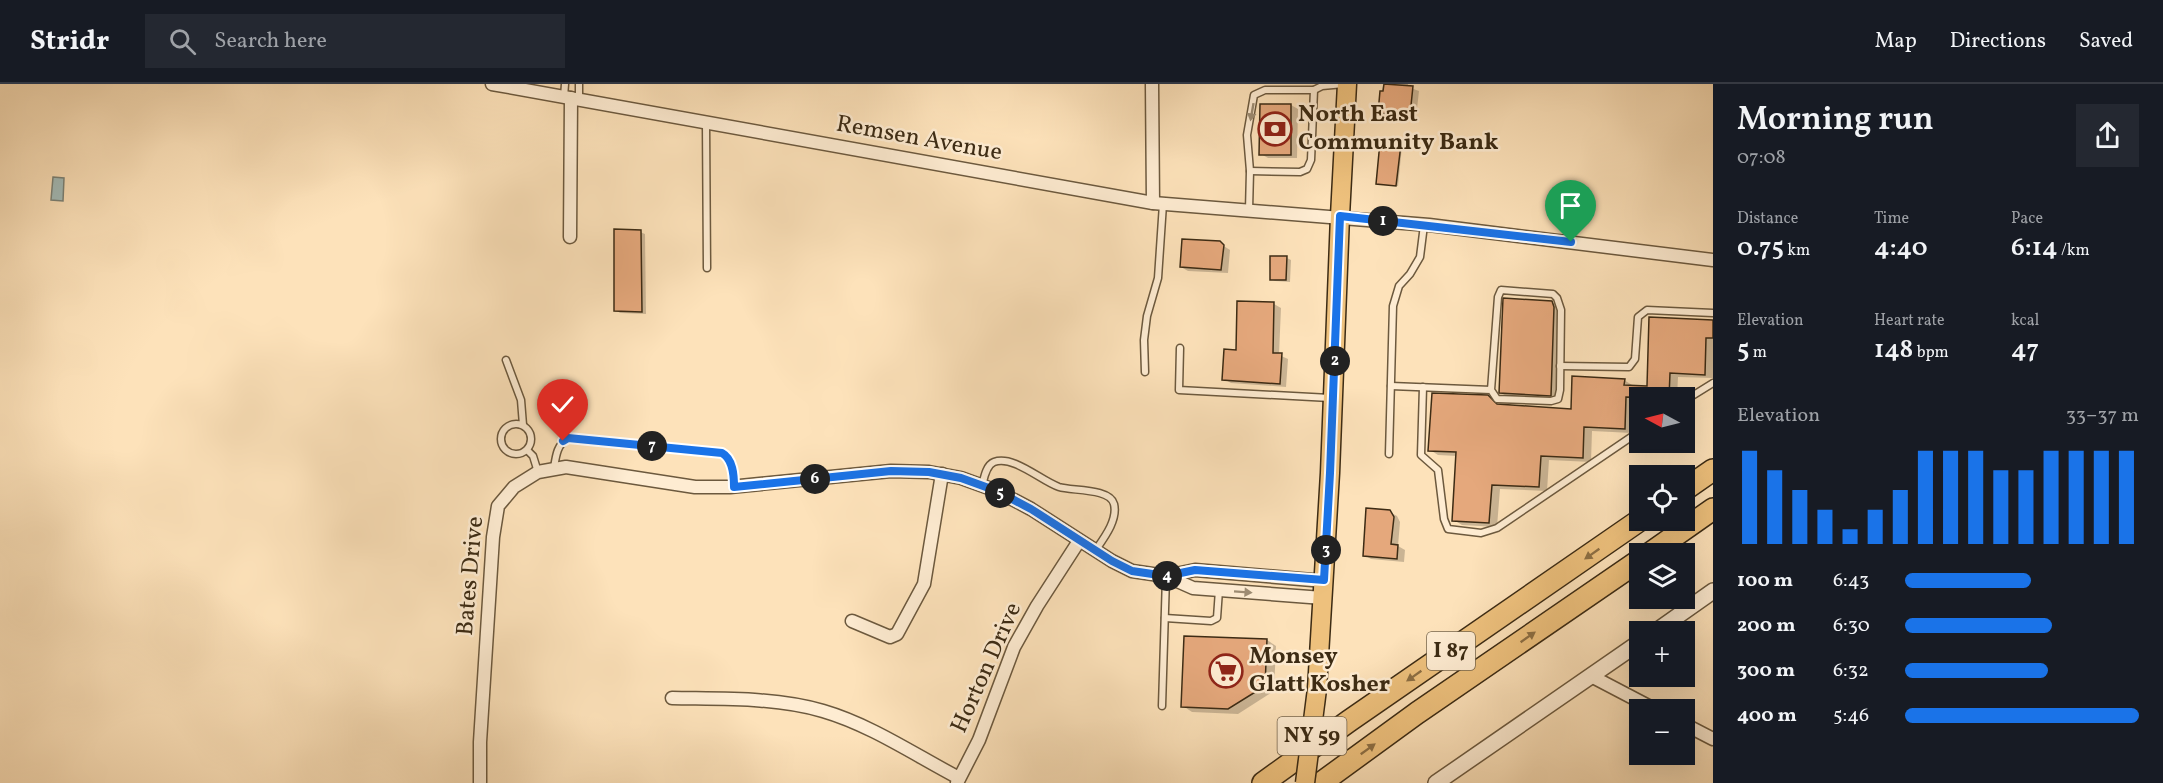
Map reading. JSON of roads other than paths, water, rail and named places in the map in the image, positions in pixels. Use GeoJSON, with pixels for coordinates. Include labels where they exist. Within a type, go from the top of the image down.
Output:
{"type":"FeatureCollection","features":[{"type":"Feature","properties":{"kind":"highway"},"geometry":{"type":"LineString","coordinates":[[1695,482],[1713,470]]}},
{"type":"Feature","properties":{"kind":"highway"},"geometry":{"type":"LineString","coordinates":[[1664,543],[1713,509]]}},
{"type":"Feature","properties":{"kind":"highway","name":"I 87"},"geometry":{"type":"LineString","coordinates":[[1263,783],[1629,528]]}},
{"type":"Feature","properties":{"kind":"highway","name":"I 87"},"geometry":{"type":"LineString","coordinates":[[1321,783],[1417,713],[1629,568]]}},
{"type":"Feature","properties":{"kind":"main road","name":"NY 59"},"geometry":{"type":"LineString","coordinates":[[1305,783],[1317,689],[1347,84]]}},
{"type":"Feature","properties":{"kind":"street","name":"Remsen Avenue"},"geometry":{"type":"LineString","coordinates":[[492,84],[570,94],[706,122],[1158,203],[1424,224],[1713,260]]}},
{"type":"Feature","properties":{"kind":"street"},"geometry":{"type":"LineString","coordinates":[[1152,84],[1158,203]]}},
{"type":"Feature","properties":{"kind":"street"},"geometry":{"type":"LineString","coordinates":[[570,94],[570,237]]}},
{"type":"Feature","properties":{"kind":"street","name":"Bates Drive"},"geometry":{"type":"LineString","coordinates":[[480,783],[480,741],[493,537],[498,506],[514,487],[538,472],[566,467],[695,487],[734,487],[891,471],[929,472],[997,491],[1031,509],[1095,551],[1132,571],[1166,576],[1193,588],[1323,589]]}},
{"type":"Feature","properties":{"kind":"street"},"geometry":{"type":"LineString","coordinates":[[852,621],[890,638],[897,634],[924,584],[942,474]]}},
{"type":"Feature","properties":{"kind":"street","name":"Horton Drive"},"geometry":{"type":"LineString","coordinates":[[958,781],[979,740],[1014,647],[1037,606],[1079,541]]}},
{"type":"Feature","properties":{"kind":"street","name":"Bates Drive"},"geometry":{"type":"LineString","coordinates":[[1166,576],[1195,570],[1323,589]]}},
{"type":"Feature","properties":{"kind":"street"},"geometry":{"type":"LineString","coordinates":[[1671,621],[1713,591]]}},
{"type":"Feature","properties":{"kind":"street"},"geometry":{"type":"LineString","coordinates":[[1436,783],[1629,650]]}},
{"type":"Feature","properties":{"kind":"street"},"geometry":{"type":"LineString","coordinates":[[1591,676],[1635,699]]}},
{"type":"Feature","properties":{"kind":"street"},"geometry":{"type":"LineString","coordinates":[[672,698],[737,699],[784,703],[823,711],[863,727],[958,781]]}},
{"type":"Feature","properties":{"kind":"street"},"geometry":{"type":"LineString","coordinates":[[1695,730],[1713,739]]}},
{"type":"Feature","properties":{"kind":"lane"},"geometry":{"type":"LineString","coordinates":[[570,94],[579,84]]}},
{"type":"Feature","properties":{"kind":"lane"},"geometry":{"type":"LineString","coordinates":[[1249,210],[1250,171],[1246,147],[1254,95],[1265,90],[1314,90],[1322,86],[1347,84]]}},
{"type":"Feature","properties":{"kind":"lane"},"geometry":{"type":"LineString","coordinates":[[1250,171],[1300,172],[1307,169],[1311,160],[1314,90]]}},
{"type":"Feature","properties":{"kind":"lane"},"geometry":{"type":"LineString","coordinates":[[706,122],[707,268]]}},
{"type":"Feature","properties":{"kind":"lane"},"geometry":{"type":"LineString","coordinates":[[1144,372],[1146,324],[1151,297],[1158,278],[1158,203]]}},
{"type":"Feature","properties":{"kind":"lane"},"geometry":{"type":"LineString","coordinates":[[1389,454],[1393,306],[1399,286],[1410,274],[1420,257],[1424,224]]}},
{"type":"Feature","properties":{"kind":"lane"},"geometry":{"type":"LineString","coordinates":[[1502,290],[1553,294],[1561,310],[1558,399],[1551,401],[1497,399],[1491,390],[1498,297],[1502,290]]}},
{"type":"Feature","properties":{"kind":"lane"},"geometry":{"type":"LineString","coordinates":[[1560,366],[1629,367],[1635,359],[1638,317],[1647,310],[1713,313]]}},
{"type":"Feature","properties":{"kind":"lane"},"geometry":{"type":"LineString","coordinates":[[1180,348],[1179,390],[1333,398]]}},
{"type":"Feature","properties":{"kind":"lane"},"geometry":{"type":"LineString","coordinates":[[506,360],[521,400],[523,425]]}},
{"type":"Feature","properties":{"kind":"lane"},"geometry":{"type":"LineString","coordinates":[[1695,395],[1713,383]]}},
{"type":"Feature","properties":{"kind":"lane"},"geometry":{"type":"LineString","coordinates":[[1391,386],[1491,390]]}},
{"type":"Feature","properties":{"kind":"lane"},"geometry":{"type":"LineString","coordinates":[[1423,387],[1421,455],[1438,470],[1444,519],[1448,528],[1481,533],[1497,528],[1629,438]]}},
{"type":"Feature","properties":{"kind":"lane"},"geometry":{"type":"LineString","coordinates":[[513,424],[523,425],[527,428],[531,441],[523,453],[513,454],[504,448],[501,439],[504,429],[513,424]]}},
{"type":"Feature","properties":{"kind":"lane"},"geometry":{"type":"LineString","coordinates":[[554,469],[560,445],[568,438],[722,453],[727,456],[734,473],[734,487]]}},
{"type":"Feature","properties":{"kind":"lane"},"geometry":{"type":"LineString","coordinates":[[527,450],[533,456],[538,472]]}},
{"type":"Feature","properties":{"kind":"lane"},"geometry":{"type":"LineString","coordinates":[[982,486],[988,467],[993,462],[1003,461],[1016,464],[1059,487],[1111,497],[1114,514],[1109,530],[1095,551]]}},
{"type":"Feature","properties":{"kind":"lane"},"geometry":{"type":"LineString","coordinates":[[1162,706],[1166,576]]}},
{"type":"Feature","properties":{"kind":"lane"},"geometry":{"type":"LineString","coordinates":[[1165,618],[1210,621],[1217,618],[1219,590]]}},
{"type":"Feature","properties":{"kind":"water"},"geometry":{"type":"Polygon","coordinates":[[[53,177],[64,178],[63,201],[51,200],[53,177]]]}},
{"type":"Feature","properties":{"kind":"place","name":"North East Community Bank"},"geometry":{"type":"Point","coordinates":[1275,129]}},
{"type":"Feature","properties":{"kind":"place","name":"Monsey Glatt Kosher"},"geometry":{"type":"Point","coordinates":[1226,671]}}]}
